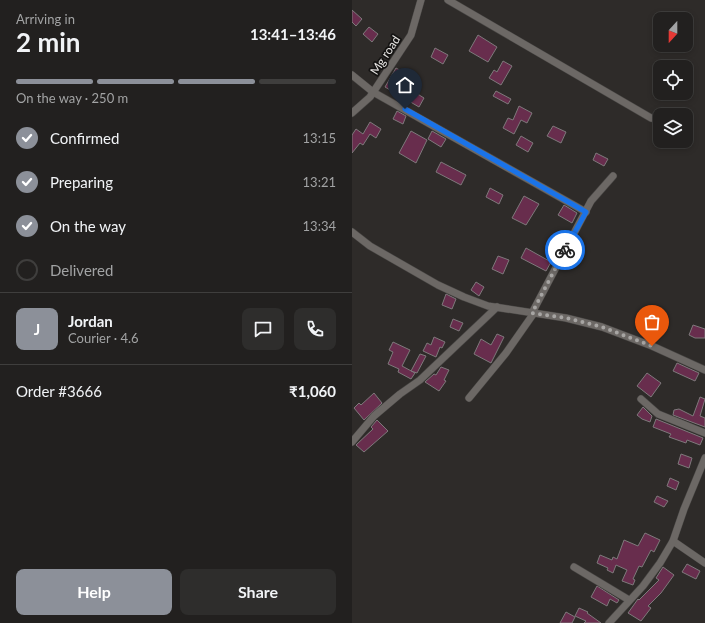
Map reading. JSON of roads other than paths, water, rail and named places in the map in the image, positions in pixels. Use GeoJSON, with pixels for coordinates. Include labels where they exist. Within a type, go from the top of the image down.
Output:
{"type":"FeatureCollection","features":[{"type":"Feature","properties":{"kind":"street","name":"Mg road"},"geometry":{"type":"LineString","coordinates":[[352,113],[370,97],[411,35],[421,0]]}},
{"type":"Feature","properties":{"kind":"street"},"geometry":{"type":"LineString","coordinates":[[448,0],[651,118]]}},
{"type":"Feature","properties":{"kind":"street"},"geometry":{"type":"LineString","coordinates":[[352,75],[373,92],[586,212]]}},
{"type":"Feature","properties":{"kind":"street"},"geometry":{"type":"LineString","coordinates":[[469,398],[506,353],[533,313],[591,202],[613,176]]}},
{"type":"Feature","properties":{"kind":"street"},"geometry":{"type":"LineString","coordinates":[[352,232],[370,246],[438,285],[464,297],[488,306],[566,318],[602,327],[652,346],[705,370]]}},
{"type":"Feature","properties":{"kind":"street"},"geometry":{"type":"LineString","coordinates":[[352,442],[374,416],[400,394],[420,380],[497,307]]}},
{"type":"Feature","properties":{"kind":"street"},"geometry":{"type":"LineString","coordinates":[[641,399],[658,414],[705,433]]}},
{"type":"Feature","properties":{"kind":"street"},"geometry":{"type":"LineString","coordinates":[[609,623],[660,563],[673,541],[684,509],[705,458]]}},
{"type":"Feature","properties":{"kind":"street"},"geometry":{"type":"LineString","coordinates":[[673,541],[705,563]]}},
{"type":"Feature","properties":{"kind":"street"},"geometry":{"type":"LineString","coordinates":[[574,566],[629,600]]}}]}
